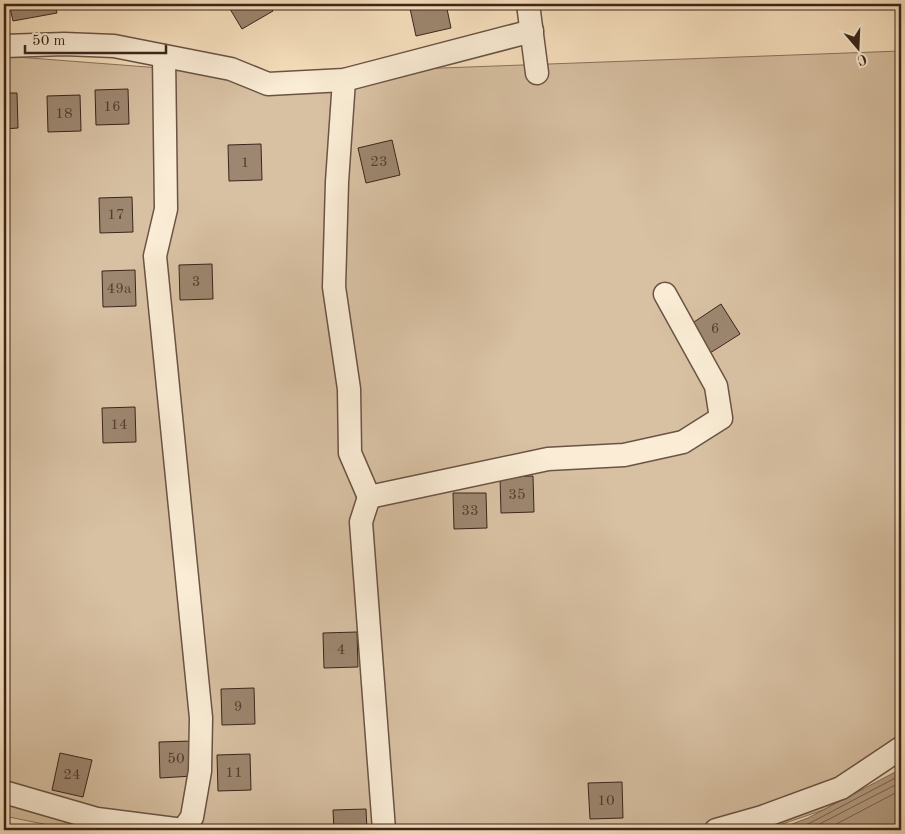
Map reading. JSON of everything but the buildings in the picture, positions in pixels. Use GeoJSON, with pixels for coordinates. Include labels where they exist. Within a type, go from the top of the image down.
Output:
{"type":"FeatureCollection","features":[{"type":"Feature","properties":{"kind":"street"},"geometry":{"type":"LineString","coordinates":[[528,4],[537,73]]}},
{"type":"Feature","properties":{"kind":"street"},"geometry":{"type":"LineString","coordinates":[[4,46],[114,46],[231,68],[268,84],[344,80],[532,31]]}},
{"type":"Feature","properties":{"kind":"street"},"geometry":{"type":"LineString","coordinates":[[4,792],[97,819],[183,830],[192,818],[200,771],[201,718],[155,256],[166,209],[164,56]]}},
{"type":"Feature","properties":{"kind":"street"},"geometry":{"type":"LineString","coordinates":[[344,80],[337,182],[334,286],[349,389],[350,453],[369,497],[361,522],[384,830]]}},
{"type":"Feature","properties":{"kind":"street"},"geometry":{"type":"LineString","coordinates":[[369,497],[548,459],[624,455],[683,442],[721,418],[716,386],[665,294]]}},
{"type":"Feature","properties":{"kind":"street"},"geometry":{"type":"LineString","coordinates":[[716,830],[762,817],[841,788],[901,748]]}},
{"type":"Feature","properties":{"kind":"shaded area"},"geometry":{"type":"Polygon","coordinates":[[[901,51],[901,762],[826,809],[765,830],[73,830],[4,816],[4,56],[252,75],[901,51]]]}},
{"type":"Feature","properties":{"kind":"water"},"geometry":{"type":"Polygon","coordinates":[[[901,769],[901,830],[776,830],[808,818],[901,769]]]}}]}
